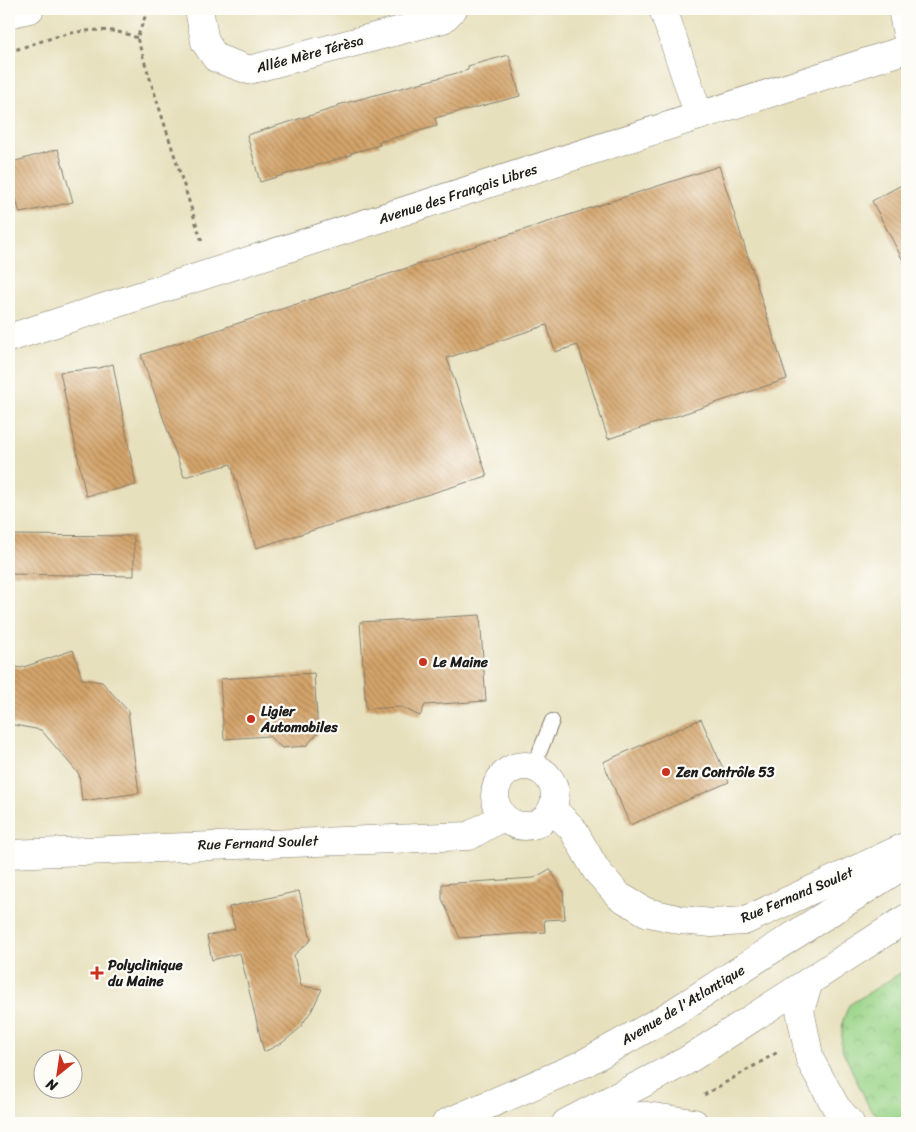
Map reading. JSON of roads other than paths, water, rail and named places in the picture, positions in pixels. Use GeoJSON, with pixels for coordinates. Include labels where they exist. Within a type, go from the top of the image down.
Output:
{"type":"FeatureCollection","features":[{"type":"Feature","properties":{"kind":"street"},"geometry":{"type":"LineString","coordinates":[[9,14],[30,9]]}},
{"type":"Feature","properties":{"kind":"street","name":"Allée Mère Térèsa"},"geometry":{"type":"LineString","coordinates":[[199,9],[205,42],[216,58],[249,70],[443,19],[452,9]]}},
{"type":"Feature","properties":{"kind":"street"},"geometry":{"type":"LineString","coordinates":[[662,9],[699,116]]}},
{"type":"Feature","properties":{"kind":"street"},"geometry":{"type":"LineString","coordinates":[[902,9],[907,34]]}},
{"type":"Feature","properties":{"kind":"street","name":"Avenue des Français Libres"},"geometry":{"type":"LineString","coordinates":[[9,338],[907,49]]}},
{"type":"Feature","properties":{"kind":"street"},"geometry":{"type":"LineString","coordinates":[[518,766],[533,768],[547,775],[555,792],[552,809],[547,817],[538,824],[516,825],[502,816],[494,797],[500,778],[518,766]]}},
{"type":"Feature","properties":{"kind":"street","name":"Rue Fernand Soulet"},"geometry":{"type":"LineString","coordinates":[[552,809],[572,828],[596,870],[619,896],[646,912],[680,920],[712,923],[744,921],[907,846]]}},
{"type":"Feature","properties":{"kind":"street","name":"Rue Fernand Soulet"},"geometry":{"type":"LineString","coordinates":[[9,854],[469,836],[502,816]]}},
{"type":"Feature","properties":{"kind":"street","name":"Avenue de l'Atlantique"},"geometry":{"type":"LineString","coordinates":[[446,1123],[583,1064],[665,1018],[907,864]]}},
{"type":"Feature","properties":{"kind":"street"},"geometry":{"type":"LineString","coordinates":[[573,1120],[686,1062],[907,918]]}},
{"type":"Feature","properties":{"kind":"street"},"geometry":{"type":"LineString","coordinates":[[809,982],[800,1010],[810,1060],[836,1107],[850,1123]]}},
{"type":"Feature","properties":{"kind":"street"},"geometry":{"type":"LineString","coordinates":[[573,1120],[647,1116],[692,1122]]}},
{"type":"Feature","properties":{"kind":"lane"},"geometry":{"type":"LineString","coordinates":[[533,768],[552,721]]}},
{"type":"Feature","properties":{"kind":"place","name":"Le Maine"},"geometry":{"type":"Point","coordinates":[423,662]}},
{"type":"Feature","properties":{"kind":"place","name":"Ligier Automobiles"},"geometry":{"type":"Point","coordinates":[251,719]}},
{"type":"Feature","properties":{"kind":"place","name":"Zen Contrôle 53"},"geometry":{"type":"Point","coordinates":[666,772]}},
{"type":"Feature","properties":{"kind":"place","name":"Polyclinique du Maine"},"geometry":{"type":"Point","coordinates":[97,973]}}]}
